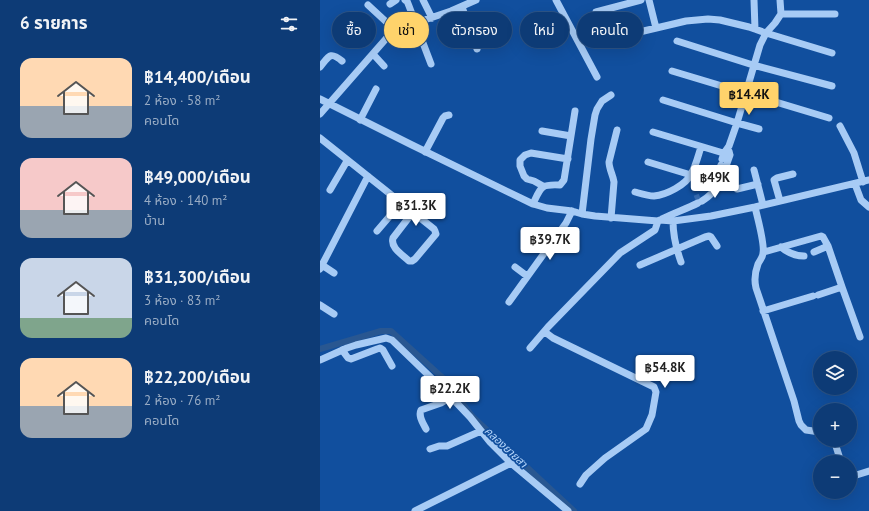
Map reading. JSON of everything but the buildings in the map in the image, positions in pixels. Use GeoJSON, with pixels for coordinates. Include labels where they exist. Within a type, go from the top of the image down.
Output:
{"type":"FeatureCollection","features":[{"type":"Feature","properties":{"kind":"street"},"geometry":{"type":"LineString","coordinates":[[405,0],[407,1],[412,12]]}},
{"type":"Feature","properties":{"kind":"street"},"geometry":{"type":"LineString","coordinates":[[423,0],[432,18]]}},
{"type":"Feature","properties":{"kind":"street"},"geometry":{"type":"LineString","coordinates":[[429,19],[476,0]]}},
{"type":"Feature","properties":{"kind":"street"},"geometry":{"type":"LineString","coordinates":[[556,0],[596,77]]}},
{"type":"Feature","properties":{"kind":"street"},"geometry":{"type":"LineString","coordinates":[[596,12],[641,0]]}},
{"type":"Feature","properties":{"kind":"street"},"geometry":{"type":"LineString","coordinates":[[649,0],[656,28]]}},
{"type":"Feature","properties":{"kind":"street"},"geometry":{"type":"LineString","coordinates":[[754,0],[755,29]]}},
{"type":"Feature","properties":{"kind":"street"},"geometry":{"type":"LineString","coordinates":[[717,185],[724,158],[760,45],[766,33],[781,14],[780,0]]}},
{"type":"Feature","properties":{"kind":"street"},"geometry":{"type":"LineString","coordinates":[[368,5],[384,20]]}},
{"type":"Feature","properties":{"kind":"street"},"geometry":{"type":"LineString","coordinates":[[462,6],[477,49]]}},
{"type":"Feature","properties":{"kind":"street"},"geometry":{"type":"LineString","coordinates":[[781,14],[835,14]]}},
{"type":"Feature","properties":{"kind":"street"},"geometry":{"type":"LineString","coordinates":[[643,31],[686,21],[708,19],[733,22],[832,53]]}},
{"type":"Feature","properties":{"kind":"street"},"geometry":{"type":"LineString","coordinates":[[677,41],[753,65],[832,86]]}},
{"type":"Feature","properties":{"kind":"street"},"geometry":{"type":"LineString","coordinates":[[320,114],[328,103],[384,42]]}},
{"type":"Feature","properties":{"kind":"street"},"geometry":{"type":"LineString","coordinates":[[425,48],[431,64]]}},
{"type":"Feature","properties":{"kind":"street"},"geometry":{"type":"LineString","coordinates":[[373,54],[384,66]]}},
{"type":"Feature","properties":{"kind":"street"},"geometry":{"type":"LineString","coordinates":[[320,67],[326,59],[333,55],[342,61]]}},
{"type":"Feature","properties":{"kind":"street"},"geometry":{"type":"LineString","coordinates":[[672,71],[829,118]]}},
{"type":"Feature","properties":{"kind":"street"},"geometry":{"type":"LineString","coordinates":[[360,120],[376,89]]}},
{"type":"Feature","properties":{"kind":"street"},"geometry":{"type":"LineString","coordinates":[[582,214],[595,115],[602,101],[611,95]]}},
{"type":"Feature","properties":{"kind":"street"},"geometry":{"type":"LineString","coordinates":[[320,99],[533,204],[547,208],[572,210],[582,214],[611,218],[673,220],[711,216],[866,181],[840,126]]}},
{"type":"Feature","properties":{"kind":"street"},"geometry":{"type":"LineString","coordinates":[[663,100],[759,129]]}},
{"type":"Feature","properties":{"kind":"street"},"geometry":{"type":"LineString","coordinates":[[533,204],[537,194],[544,186],[548,184],[562,184],[564,180],[575,111]]}},
{"type":"Feature","properties":{"kind":"street"},"geometry":{"type":"LineString","coordinates":[[425,152],[443,118],[449,115]]}},
{"type":"Feature","properties":{"kind":"street"},"geometry":{"type":"LineString","coordinates":[[611,218],[614,182],[609,162],[617,130]]}},
{"type":"Feature","properties":{"kind":"street"},"geometry":{"type":"LineString","coordinates":[[542,131],[572,136]]}},
{"type":"Feature","properties":{"kind":"street"},"geometry":{"type":"LineString","coordinates":[[653,132],[701,147],[724,158]]}},
{"type":"Feature","properties":{"kind":"street"},"geometry":{"type":"LineString","coordinates":[[320,138],[347,161],[368,176],[413,212],[436,231],[436,234],[415,259],[409,261],[392,244],[393,238],[413,212]]}},
{"type":"Feature","properties":{"kind":"street"},"geometry":{"type":"LineString","coordinates":[[636,192],[656,196],[683,183],[691,175],[701,147]]}},
{"type":"Feature","properties":{"kind":"street"},"geometry":{"type":"LineString","coordinates":[[544,186],[527,179],[524,176],[520,166],[520,160],[525,155],[531,153],[568,159]]}},
{"type":"Feature","properties":{"kind":"street"},"geometry":{"type":"LineString","coordinates":[[530,348],[548,327],[620,253],[655,230],[659,220],[687,208],[717,185],[724,158]]}},
{"type":"Feature","properties":{"kind":"street"},"geometry":{"type":"LineString","coordinates":[[330,190],[347,161]]}},
{"type":"Feature","properties":{"kind":"street"},"geometry":{"type":"LineString","coordinates":[[648,162],[691,175]]}},
{"type":"Feature","properties":{"kind":"street"},"geometry":{"type":"LineString","coordinates":[[754,170],[763,205]]}},
{"type":"Feature","properties":{"kind":"street"},"geometry":{"type":"LineString","coordinates":[[780,201],[774,180],[793,174]]}},
{"type":"Feature","properties":{"kind":"street"},"geometry":{"type":"LineString","coordinates":[[334,273],[321,267],[368,176]]}},
{"type":"Feature","properties":{"kind":"street"},"geometry":{"type":"LineString","coordinates":[[737,189],[758,184]]}},
{"type":"Feature","properties":{"kind":"street"},"geometry":{"type":"LineString","coordinates":[[855,184],[862,200],[869,207]]}},
{"type":"Feature","properties":{"kind":"street"},"geometry":{"type":"LineString","coordinates":[[377,231],[401,203]]}},
{"type":"Feature","properties":{"kind":"street"},"geometry":{"type":"LineString","coordinates":[[755,207],[764,252],[758,265],[754,281],[794,401],[800,424],[806,430],[813,431]]}},
{"type":"Feature","properties":{"kind":"street"},"geometry":{"type":"LineString","coordinates":[[509,302],[566,223],[572,210]]}},
{"type":"Feature","properties":{"kind":"street"},"geometry":{"type":"LineString","coordinates":[[673,220],[674,240],[681,262]]}},
{"type":"Feature","properties":{"kind":"street"},"geometry":{"type":"LineString","coordinates":[[640,265],[709,236],[718,246]]}},
{"type":"Feature","properties":{"kind":"street"},"geometry":{"type":"LineString","coordinates":[[764,252],[821,236],[824,238],[860,337]]}},
{"type":"Feature","properties":{"kind":"street"},"geometry":{"type":"LineString","coordinates":[[814,252],[828,246]]}},
{"type":"Feature","properties":{"kind":"street"},"geometry":{"type":"LineString","coordinates":[[781,247],[795,256],[804,256]]}},
{"type":"Feature","properties":{"kind":"street"},"geometry":{"type":"LineString","coordinates":[[515,267],[527,276]]}},
{"type":"Feature","properties":{"kind":"street"},"geometry":{"type":"LineString","coordinates":[[763,311],[842,287]]}},
{"type":"Feature","properties":{"kind":"street"},"geometry":{"type":"LineString","coordinates":[[320,305],[334,314]]}},
{"type":"Feature","properties":{"kind":"street"},"geometry":{"type":"LineString","coordinates":[[545,332],[553,338],[654,387],[656,392],[652,415],[646,429],[605,458],[586,474],[580,484]]}},
{"type":"Feature","properties":{"kind":"street"},"geometry":{"type":"LineString","coordinates":[[320,360],[356,345],[389,338],[451,397],[490,442],[511,463],[568,511]]}},
{"type":"Feature","properties":{"kind":"street"},"geometry":{"type":"LineString","coordinates":[[342,350],[348,358],[351,359],[377,349],[382,349],[392,366]]}},
{"type":"Feature","properties":{"kind":"street"},"geometry":{"type":"LineString","coordinates":[[426,429],[420,415],[420,411],[441,403],[451,397]]}},
{"type":"Feature","properties":{"kind":"street"},"geometry":{"type":"LineString","coordinates":[[430,449],[439,446],[447,446],[481,431]]}},
{"type":"Feature","properties":{"kind":"street"},"geometry":{"type":"LineString","coordinates":[[415,511],[511,463]]}},
{"type":"Feature","properties":{"kind":"street"},"geometry":{"type":"LineString","coordinates":[[857,475],[869,471]]}},
{"type":"Feature","properties":{"kind":"waterway","name":"คลองยายสา"},"geometry":{"type":"LineString","coordinates":[[320,349],[381,331],[391,331],[443,378],[473,417],[574,511]]}},
{"type":"Feature","properties":{"kind":"tunnel"},"geometry":{"type":"LineString","coordinates":[[695,199],[700,197]]}}]}
